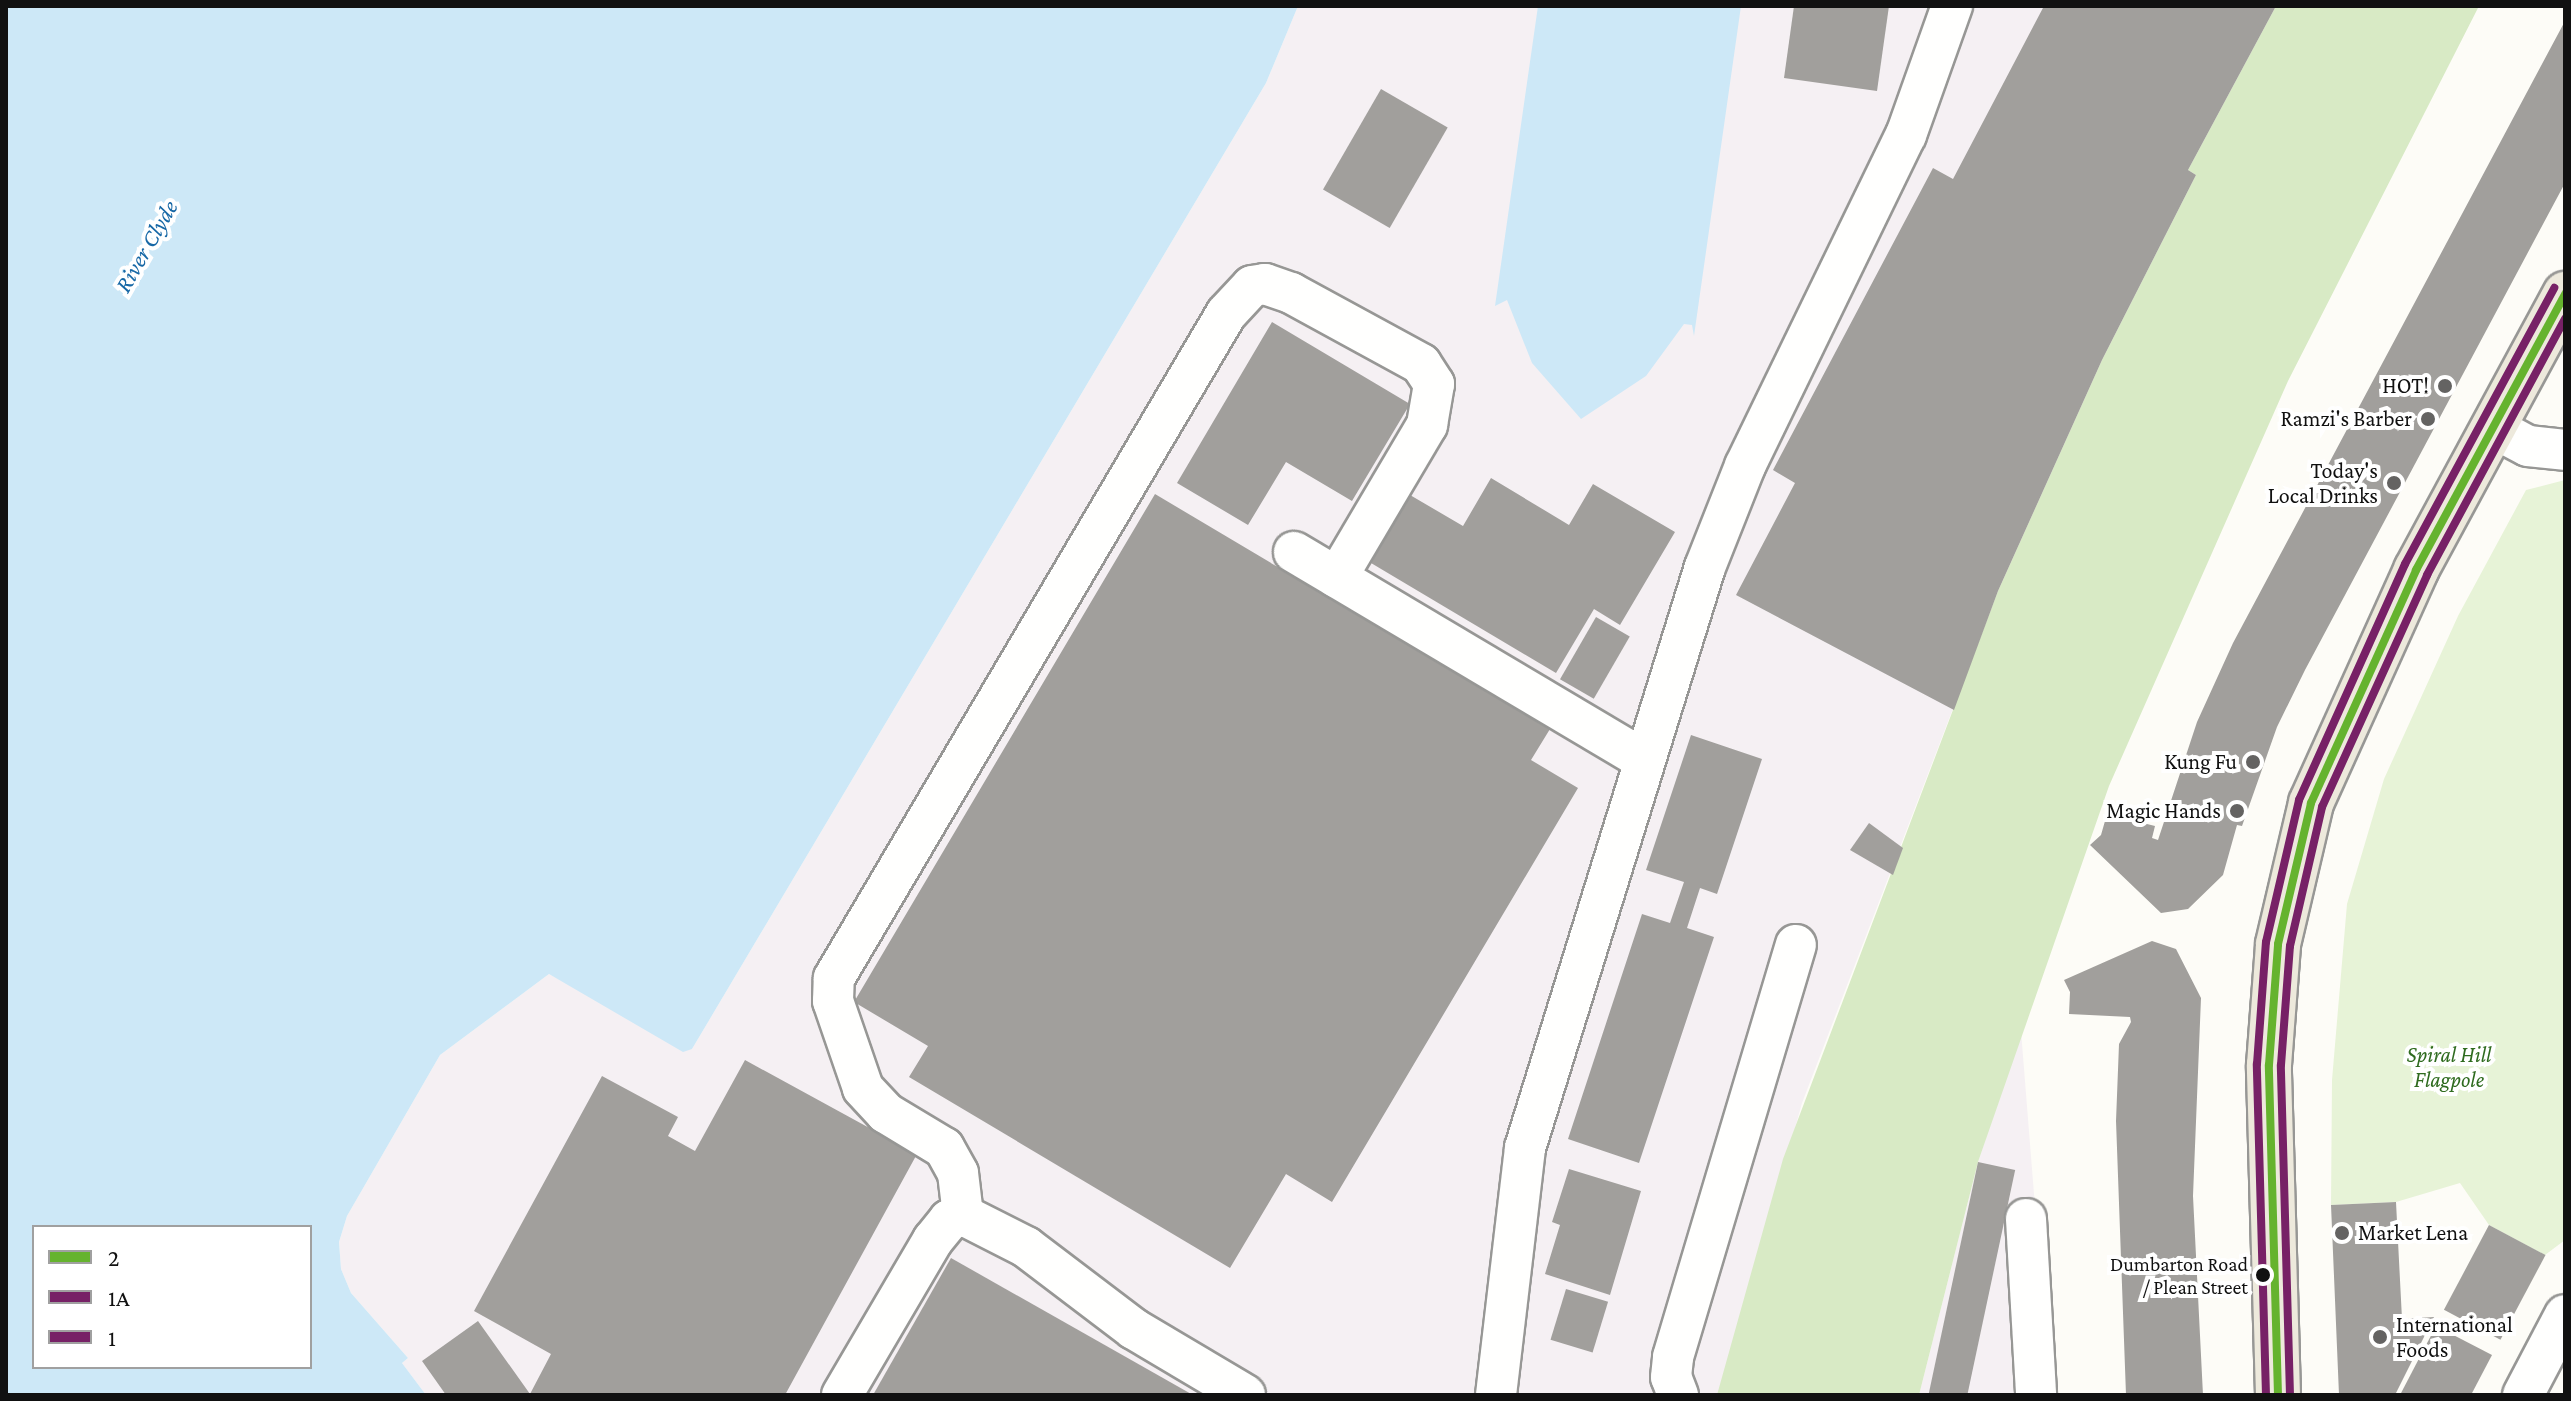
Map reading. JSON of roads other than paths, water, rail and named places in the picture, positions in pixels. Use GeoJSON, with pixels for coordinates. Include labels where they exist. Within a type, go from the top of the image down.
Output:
{"type":"FeatureCollection","features":[{"type":"Feature","properties":{"kind":"main road"},"geometry":{"type":"LineString","coordinates":[[2278,1395],[2269,1065],[2285,903],[2311,803],[2361,683],[2565,294]]}},
{"type":"Feature","properties":{"kind":"street"},"geometry":{"type":"LineString","coordinates":[[1496,1395],[1525,1148],[1705,567],[1745,466],[1906,135],[1952,6]]}},
{"type":"Feature","properties":{"kind":"street"},"geometry":{"type":"LineString","coordinates":[[963,1215],[958,1173],[944,1148],[886,1113],[863,1088],[833,1001],[834,978],[1226,314],[1252,286],[1265,284],[1291,293],[1421,364],[1434,384],[1427,425],[1337,577]]}},
{"type":"Feature","properties":{"kind":"street"},"geometry":{"type":"LineString","coordinates":[[2494,428],[2528,446],[2565,450]]}},
{"type":"Feature","properties":{"kind":"street"},"geometry":{"type":"LineString","coordinates":[[1294,552],[1644,760]]}},
{"type":"Feature","properties":{"kind":"street"},"geometry":{"type":"LineString","coordinates":[[1677,1395],[1671,1377],[1673,1357],[1796,945]]}},
{"type":"Feature","properties":{"kind":"street"},"geometry":{"type":"LineString","coordinates":[[842,1395],[938,1233],[949,1220],[963,1215],[1026,1247],[1134,1329],[1245,1395]]}},
{"type":"Feature","properties":{"kind":"street"},"geometry":{"type":"LineString","coordinates":[[2026,1219],[2036,1395]]}},
{"type":"Feature","properties":{"kind":"street"},"geometry":{"type":"LineString","coordinates":[[2523,1395],[2565,1315]]}},
{"type":"Feature","properties":{"kind":"water","name":"River Clyde"},"geometry":{"type":"Polygon","coordinates":[[[6,6],[1298,6],[1266,83],[692,1049],[683,1052],[549,974],[440,1055],[347,1216],[339,1242],[341,1269],[351,1293],[408,1358],[402,1363],[426,1395],[6,1395],[6,6]]]}},
{"type":"Feature","properties":{"kind":"water"},"geometry":{"type":"Polygon","coordinates":[[[1538,6],[1741,6],[1694,336],[1692,325],[1684,324],[1646,376],[1581,419],[1532,363],[1507,300],[1495,306],[1538,6]]]}},
{"type":"Feature","properties":{"kind":"place","name":"HOT!"},"geometry":{"type":"Point","coordinates":[2445,386]}},
{"type":"Feature","properties":{"kind":"place","name":"Ramzi's Barber"},"geometry":{"type":"Point","coordinates":[2428,419]}},
{"type":"Feature","properties":{"kind":"place","name":"Today's Local Drinks"},"geometry":{"type":"Point","coordinates":[2394,483]}},
{"type":"Feature","properties":{"kind":"place","name":"Kung Fu"},"geometry":{"type":"Point","coordinates":[2253,762]}},
{"type":"Feature","properties":{"kind":"place","name":"Magic Hands"},"geometry":{"type":"Point","coordinates":[2237,811]}},
{"type":"Feature","properties":{"kind":"place","name":"Market Lena"},"geometry":{"type":"Point","coordinates":[2342,1233]}},
{"type":"Feature","properties":{"kind":"place","name":"Dumbarton Road / Plean Street"},"geometry":{"type":"Point","coordinates":[2263,1275]}},
{"type":"Feature","properties":{"kind":"place","name":"International Foods"},"geometry":{"type":"Point","coordinates":[2380,1337]}},
{"type":"Feature","properties":{"kind":"park label","name":"Spiral Hill Flagpole"},"geometry":{"type":"Point","coordinates":[2449,1066]}}]}
